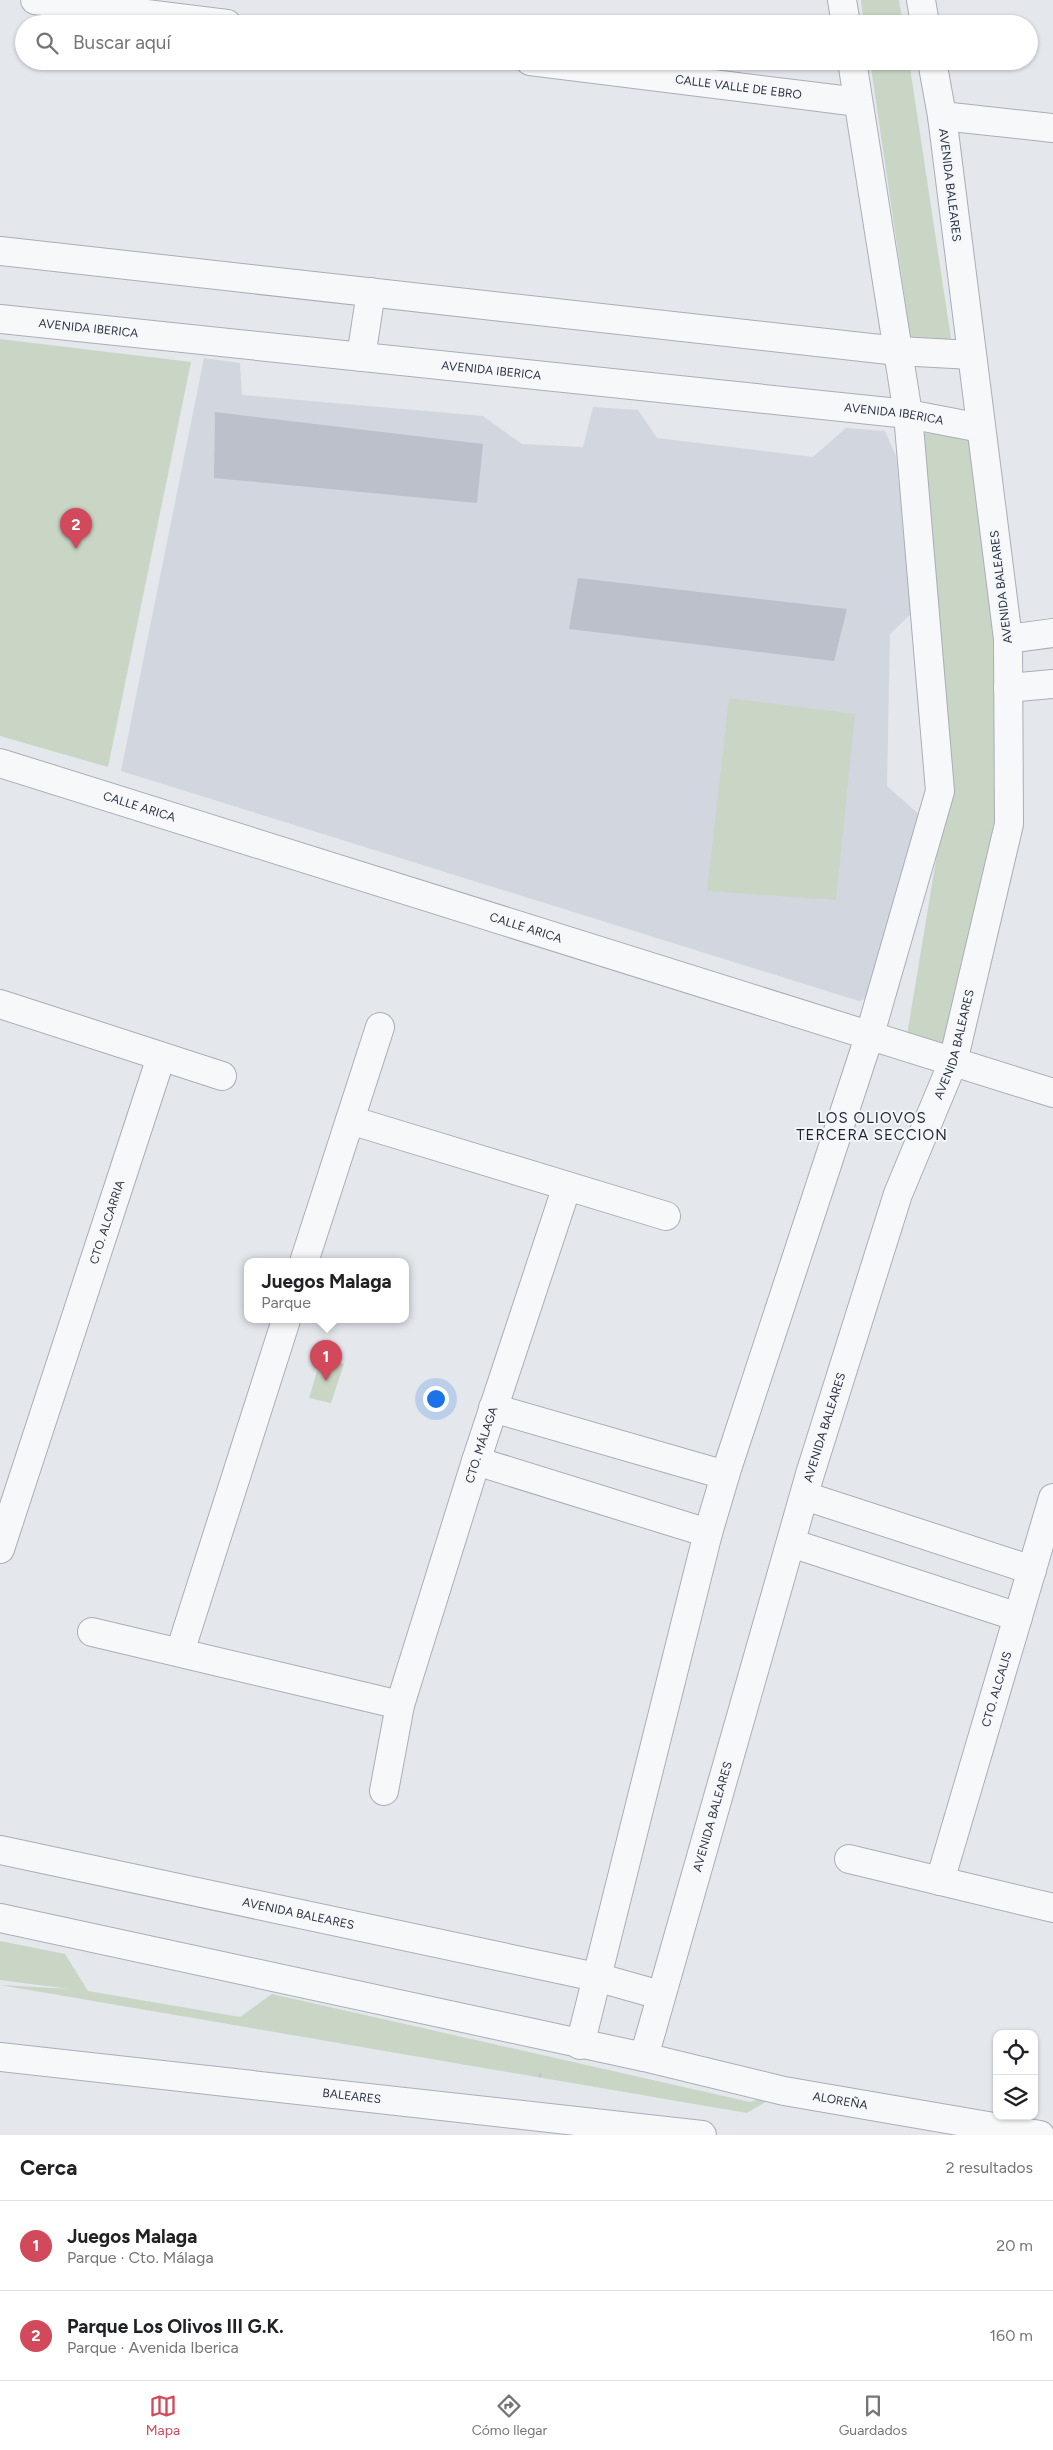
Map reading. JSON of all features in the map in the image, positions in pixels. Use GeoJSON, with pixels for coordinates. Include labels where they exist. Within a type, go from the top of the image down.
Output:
{"type":"FeatureCollection","features":[{"type":"Feature","properties":{"kind":"street"},"geometry":{"type":"LineString","coordinates":[[35,0],[155,15]]}},
{"type":"Feature","properties":{"kind":"street"},"geometry":{"type":"LineString","coordinates":[[842,0],[844,15]]}},
{"type":"Feature","properties":{"kind":"street"},"geometry":{"type":"LineString","coordinates":[[921,0],[924,15]]}},
{"type":"Feature","properties":{"kind":"street","name":"CALLE VALLE DE EBRO"},"geometry":{"type":"LineString","coordinates":[[602,70],[858,102]]}},
{"type":"Feature","properties":{"kind":"street"},"geometry":{"type":"LineString","coordinates":[[580,2045],[708,1533],[725,1475],[870,1034],[940,791],[908,414],[853,70]]}},
{"type":"Feature","properties":{"kind":"street","name":"AVENIDA BALEARES"},"geometry":{"type":"LineString","coordinates":[[644,2057],[660,1995],[806,1496],[810,1474],[898,1194],[953,1062],[1009,824],[1008,639],[942,116],[934,70]]}},
{"type":"Feature","properties":{"kind":"street"},"geometry":{"type":"LineString","coordinates":[[942,116],[1053,128]]}},
{"type":"Feature","properties":{"kind":"street"},"geometry":{"type":"LineString","coordinates":[[0,251],[898,351],[972,355]]}},
{"type":"Feature","properties":{"kind":"street"},"geometry":{"type":"LineString","coordinates":[[361,357],[371,292]]}},
{"type":"Feature","properties":{"kind":"street","name":"AVENIDA IBERICA"},"geometry":{"type":"LineString","coordinates":[[0,319],[908,414],[981,428]]}},
{"type":"Feature","properties":{"kind":"street"},"geometry":{"type":"LineString","coordinates":[[1008,639],[1053,633]]}},
{"type":"Feature","properties":{"kind":"street"},"geometry":{"type":"LineString","coordinates":[[1008,688],[1053,684]]}},
{"type":"Feature","properties":{"kind":"street","name":"CALLE ARICA"},"geometry":{"type":"LineString","coordinates":[[0,763],[870,1034],[1053,1093]]}},
{"type":"Feature","properties":{"kind":"street"},"geometry":{"type":"LineString","coordinates":[[0,1004],[222,1076]]}},
{"type":"Feature","properties":{"kind":"street"},"geometry":{"type":"LineString","coordinates":[[305,1258],[380,1027]]}},
{"type":"Feature","properties":{"kind":"street","name":"CTO. ALCARRIA"},"geometry":{"type":"LineString","coordinates":[[0,1549],[161,1056]]}},
{"type":"Feature","properties":{"kind":"street"},"geometry":{"type":"LineString","coordinates":[[350,1120],[666,1216]]}},
{"type":"Feature","properties":{"kind":"street","name":"CTO. MÁLAGA"},"geometry":{"type":"LineString","coordinates":[[384,1791],[400,1705],[476,1461],[567,1186]]}},
{"type":"Feature","properties":{"kind":"street"},"geometry":{"type":"LineString","coordinates":[[180,1652],[285,1323]]}},
{"type":"Feature","properties":{"kind":"street"},"geometry":{"type":"LineString","coordinates":[[494,1408],[725,1475]]}},
{"type":"Feature","properties":{"kind":"street"},"geometry":{"type":"LineString","coordinates":[[476,1461],[708,1533]]}},
{"type":"Feature","properties":{"kind":"street"},"geometry":{"type":"LineString","coordinates":[[806,1496],[1032,1570]]}},
{"type":"Feature","properties":{"kind":"street","name":"CTO. ALCALIS"},"geometry":{"type":"LineString","coordinates":[[940,1881],[1053,1498]]}},
{"type":"Feature","properties":{"kind":"street"},"geometry":{"type":"LineString","coordinates":[[791,1543],[1018,1617]]}},
{"type":"Feature","properties":{"kind":"street"},"geometry":{"type":"LineString","coordinates":[[92,1632],[400,1705]]}},
{"type":"Feature","properties":{"kind":"street","name":"AVENIDA BALEARES"},"geometry":{"type":"LineString","coordinates":[[0,1850],[596,1978],[660,1995]]}},
{"type":"Feature","properties":{"kind":"street"},"geometry":{"type":"LineString","coordinates":[[849,1859],[1053,1908]]}},
{"type":"Feature","properties":{"kind":"street"},"geometry":{"type":"LineString","coordinates":[[0,1918],[580,2045],[644,2057]]}},
{"type":"Feature","properties":{"kind":"street","name":"BALEARES"},"geometry":{"type":"LineString","coordinates":[[0,2056],[702,2135]]}},
{"type":"Feature","properties":{"kind":"street","name":"ALOREÑA"},"geometry":{"type":"LineString","coordinates":[[644,2057],[784,2091],[1040,2135]]}},
{"type":"Feature","properties":{"kind":"shaded area"},"geometry":{"type":"Polygon","coordinates":[[[204,358],[240,363],[242,395],[483,416],[522,444],[583,447],[593,407],[638,410],[657,438],[813,457],[846,428],[885,431],[896,456],[912,613],[890,634],[887,786],[922,817],[871,997],[859,1001],[121,771],[204,358]]]}},
{"type":"Feature","properties":{"kind":"green space"},"geometry":{"type":"Polygon","coordinates":[[[861,0],[899,0],[902,15],[863,15],[861,0]]]}},
{"type":"Feature","properties":{"kind":"green space"},"geometry":{"type":"Polygon","coordinates":[[[871,70],[910,70],[952,345],[912,347],[871,70]]]}},
{"type":"Feature","properties":{"kind":"green space"},"geometry":{"type":"Polygon","coordinates":[[[0,339],[191,362],[108,767],[0,736],[0,339]]]}},
{"type":"Feature","properties":{"kind":"green space"},"geometry":{"type":"Polygon","coordinates":[[[916,432],[974,438],[993,590],[1002,820],[961,1057],[907,1035],[947,794],[916,432]]]}},
{"type":"Feature","properties":{"kind":"green space"},"geometry":{"type":"Polygon","coordinates":[[[729,698],[855,714],[836,900],[707,891],[729,698]]]}},
{"type":"Feature","properties":{"kind":"green space"},"geometry":{"type":"Polygon","coordinates":[[[322,1355],[344,1364],[331,1403],[309,1398],[322,1355]]]}},
{"type":"Feature","properties":{"kind":"green space"},"geometry":{"type":"Polygon","coordinates":[[[0,1941],[65,1954],[88,1991],[240,2017],[272,1994],[750,2102],[784,2091],[747,2113],[0,1985],[70,1989],[0,1980],[0,1941]]]}},
{"type":"Feature","properties":{"kind":"building"},"geometry":{"type":"Polygon","coordinates":[[[215,412],[483,444],[477,503],[214,478],[215,412]]]}},
{"type":"Feature","properties":{"kind":"building"},"geometry":{"type":"Polygon","coordinates":[[[578,578],[847,609],[834,661],[569,629],[578,578]]]}},
{"type":"Feature","properties":{"kind":"place","name":"Parque Los Olivos III G.K."},"geometry":{"type":"Point","coordinates":[76,549]}},
{"type":"Feature","properties":{"kind":"place","name":"Juegos Malaga"},"geometry":{"type":"Point","coordinates":[326,1381]}},
{"type":"Feature","properties":{"kind":"district","name":"LOS OLIOVOS TERCERA SECCION"},"geometry":{"type":"Point","coordinates":[872,1126]}}]}
